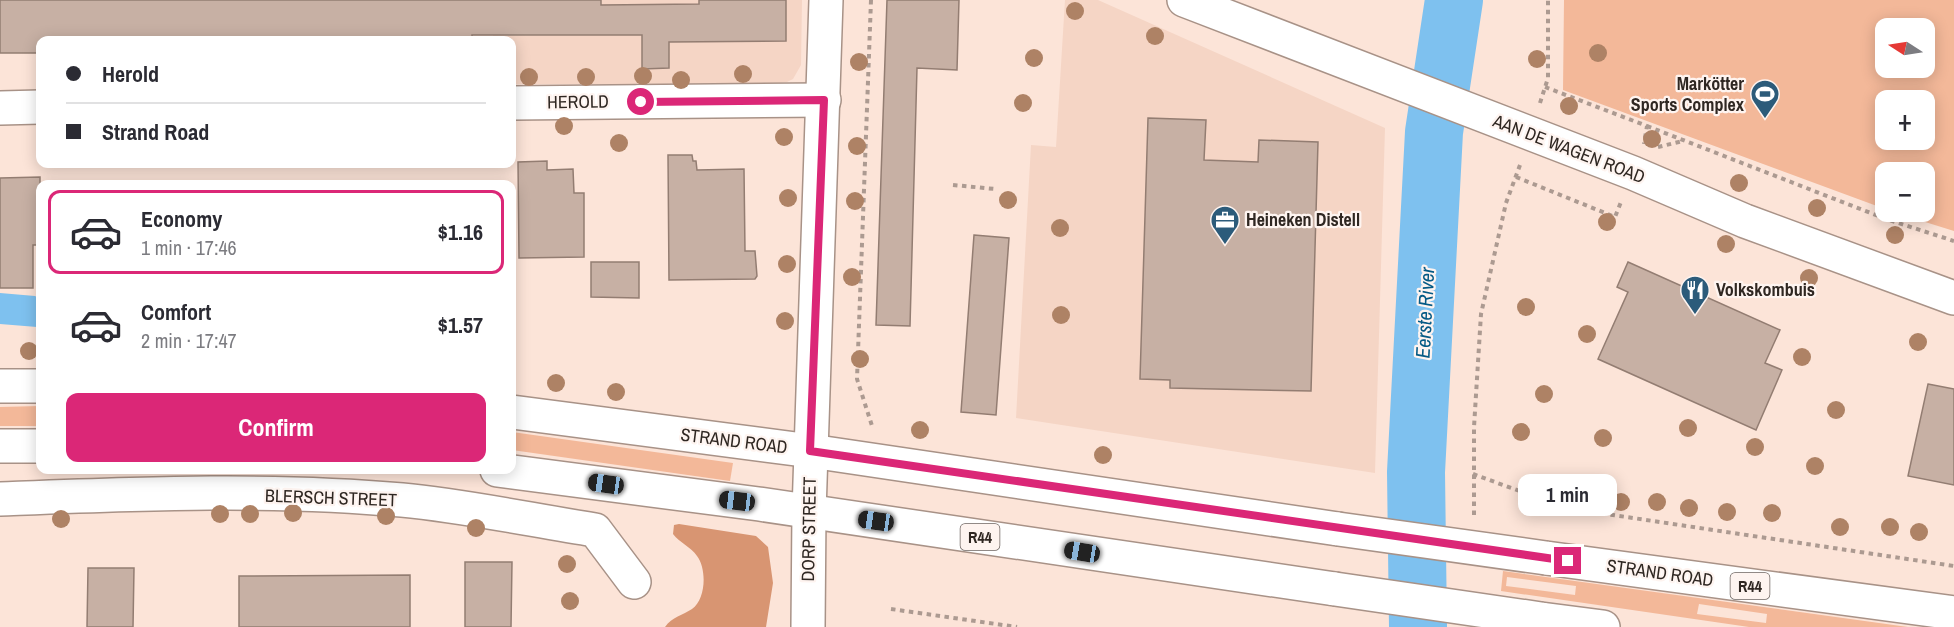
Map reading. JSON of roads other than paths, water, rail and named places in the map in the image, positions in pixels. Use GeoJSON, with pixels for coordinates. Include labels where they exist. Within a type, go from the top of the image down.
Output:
{"type":"FeatureCollection","features":[{"type":"Feature","properties":{"kind":"main road","name":"DORP STREET"},"geometry":{"type":"LineString","coordinates":[[808,627],[808,512],[826,0]]}},
{"type":"Feature","properties":{"kind":"main road","name":"AAN DE WAGEN ROAD"},"geometry":{"type":"LineString","coordinates":[[1184,0],[1351,64],[1529,119],[1633,173],[1745,221],[1954,298]]}},
{"type":"Feature","properties":{"kind":"main road","name":"HEROLD"},"geometry":{"type":"LineString","coordinates":[[516,103],[824,100]]}},
{"type":"Feature","properties":{"kind":"main road"},"geometry":{"type":"LineString","coordinates":[[0,108],[36,107]]}},
{"type":"Feature","properties":{"kind":"main road"},"geometry":{"type":"LineString","coordinates":[[0,386],[36,386]]}},
{"type":"Feature","properties":{"kind":"main road","name":"STRAND ROAD"},"geometry":{"type":"LineString","coordinates":[[516,413],[810,451],[1338,529],[1954,613]]}},
{"type":"Feature","properties":{"kind":"main road"},"geometry":{"type":"LineString","coordinates":[[0,446],[36,446]]}},
{"type":"Feature","properties":{"kind":"main road","name":"R44"},"geometry":{"type":"LineString","coordinates":[[516,473],[808,512],[1603,627]]}},
{"type":"Feature","properties":{"kind":"main road","name":"BLERSCH STREET"},"geometry":{"type":"LineString","coordinates":[[0,499],[168,494],[324,496],[402,500],[596,530],[634,582]]}},
{"type":"Feature","properties":{"kind":"water"},"geometry":{"type":"Polygon","coordinates":[[[0,293],[36,297],[36,327],[0,324],[0,293]]]}},
{"type":"Feature","properties":{"kind":"waterway","name":"Eerste River"},"geometry":{"type":"LineString","coordinates":[[1418,627],[1416,472],[1434,132],[1454,0]]}},
{"type":"Feature","properties":{"kind":"place","name":"Markötter Sports Complex"},"geometry":{"type":"Point","coordinates":[1765,120]}},
{"type":"Feature","properties":{"kind":"place","name":"Heineken Distell"},"geometry":{"type":"Point","coordinates":[1225,246]}},
{"type":"Feature","properties":{"kind":"place","name":"Volkskombuis"},"geometry":{"type":"Point","coordinates":[1695,316]}}]}
